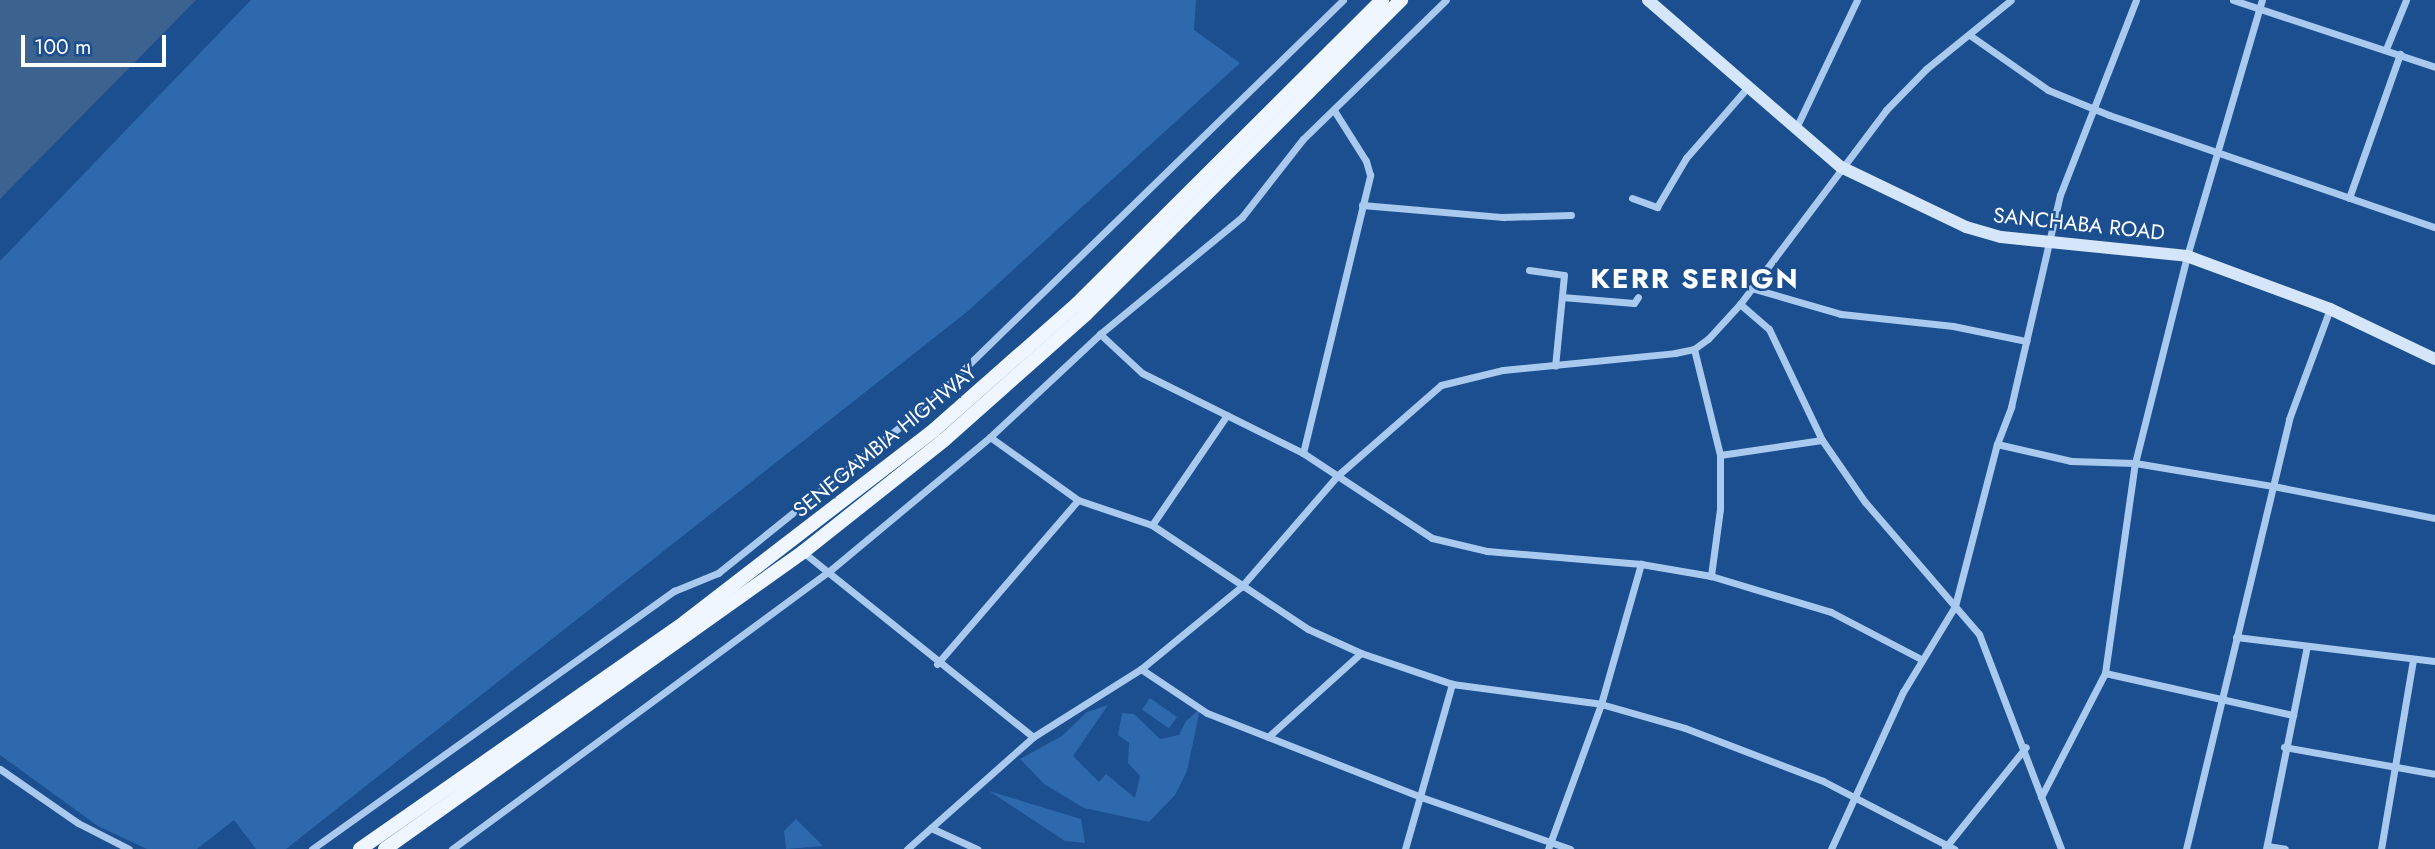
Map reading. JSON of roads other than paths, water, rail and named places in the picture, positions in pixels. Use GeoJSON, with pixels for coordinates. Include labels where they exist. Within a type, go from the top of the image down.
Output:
{"type":"FeatureCollection","features":[{"type":"Feature","properties":{"kind":"main road","name":"SENEGAMBIA HIGHWAY"},"geometry":{"type":"LineString","coordinates":[[360,849],[685,622],[923,439],[1077,304],[1382,0]]}},
{"type":"Feature","properties":{"kind":"main road","name":"SENEGAMBIA HIGHWAY"},"geometry":{"type":"LineString","coordinates":[[385,849],[803,552],[943,441],[1086,314],[1401,0]]}},
{"type":"Feature","properties":{"kind":"street"},"geometry":{"type":"LineString","coordinates":[[312,849],[674,590],[718,573],[926,406],[1343,0]]}},
{"type":"Feature","properties":{"kind":"street"},"geometry":{"type":"LineString","coordinates":[[452,849],[827,573],[990,437],[1100,334],[1242,217],[1303,139],[1335,112],[1446,0]]}},
{"type":"Feature","properties":{"kind":"street","name":"SANCHABA ROAD"},"geometry":{"type":"LineString","coordinates":[[1648,0],[1841,167],[1966,227],[2050,243],[2187,256],[2330,309],[2435,359]]}},
{"type":"Feature","properties":{"kind":"street"},"geometry":{"type":"LineString","coordinates":[[1796,129],[1857,0]]}},
{"type":"Feature","properties":{"kind":"street"},"geometry":{"type":"LineString","coordinates":[[907,849],[1033,737],[1141,669],[1241,587],[1337,476],[1441,385],[1503,370],[1694,349],[1740,304],[1885,110],[1926,69],[1971,36],[2011,0]]}},
{"type":"Feature","properties":{"kind":"street"},"geometry":{"type":"LineString","coordinates":[[1831,849],[1853,795],[1921,659],[1955,606],[2026,341],[2060,195],[2091,108],[2136,0]]}},
{"type":"Feature","properties":{"kind":"street"},"geometry":{"type":"LineString","coordinates":[[2233,0],[2261,4],[2435,68]]}},
{"type":"Feature","properties":{"kind":"street"},"geometry":{"type":"LineString","coordinates":[[2386,49],[2406,0]]}},
{"type":"Feature","properties":{"kind":"street"},"geometry":{"type":"LineString","coordinates":[[2040,797],[2105,673],[2135,463],[2187,256],[2261,4]]}},
{"type":"Feature","properties":{"kind":"street"},"geometry":{"type":"LineString","coordinates":[[1971,36],[2048,90],[2091,108],[2217,155],[2435,228]]}},
{"type":"Feature","properties":{"kind":"street"},"geometry":{"type":"LineString","coordinates":[[2349,198],[2400,54]]}},
{"type":"Feature","properties":{"kind":"street"},"geometry":{"type":"LineString","coordinates":[[1632,198],[1657,207],[1686,158],[1748,87]]}},
{"type":"Feature","properties":{"kind":"street"},"geometry":{"type":"LineString","coordinates":[[1303,453],[1370,175],[1366,161],[1335,112]]}},
{"type":"Feature","properties":{"kind":"street"},"geometry":{"type":"LineString","coordinates":[[1363,205],[1503,216],[1571,215]]}},
{"type":"Feature","properties":{"kind":"street"},"geometry":{"type":"LineString","coordinates":[[1529,270],[1564,275],[1555,366]]}},
{"type":"Feature","properties":{"kind":"street"},"geometry":{"type":"LineString","coordinates":[[1751,288],[1841,314],[1953,326],[2026,341]]}},
{"type":"Feature","properties":{"kind":"street"},"geometry":{"type":"LineString","coordinates":[[1562,297],[1634,303],[1638,297]]}},
{"type":"Feature","properties":{"kind":"street"},"geometry":{"type":"LineString","coordinates":[[1740,304],[1769,329],[1822,440],[1866,502],[1979,634],[2006,711],[2026,747],[2040,797],[2061,849]]}},
{"type":"Feature","properties":{"kind":"street"},"geometry":{"type":"LineString","coordinates":[[2186,849],[2290,419],[2330,309]]}},
{"type":"Feature","properties":{"kind":"street"},"geometry":{"type":"LineString","coordinates":[[1100,334],[1142,373],[1303,453],[1432,538],[1487,551],[1641,564],[1711,576],[1831,612],[1921,659]]}},
{"type":"Feature","properties":{"kind":"street"},"geometry":{"type":"LineString","coordinates":[[1694,349],[1720,455],[1720,509],[1711,576]]}},
{"type":"Feature","properties":{"kind":"street"},"geometry":{"type":"LineString","coordinates":[[1152,525],[1227,415]]}},
{"type":"Feature","properties":{"kind":"street"},"geometry":{"type":"LineString","coordinates":[[990,437],[1078,500],[1152,525],[1241,587],[1308,629],[1361,653],[1452,684],[1601,704],[1685,728],[1853,795],[1949,848],[2026,747]]}},
{"type":"Feature","properties":{"kind":"street"},"geometry":{"type":"LineString","coordinates":[[1720,455],[1822,440]]}},
{"type":"Feature","properties":{"kind":"street"},"geometry":{"type":"LineString","coordinates":[[1997,444],[2071,461],[2135,463],[2273,486],[2435,518]]}},
{"type":"Feature","properties":{"kind":"street"},"geometry":{"type":"LineString","coordinates":[[937,664],[1078,500]]}},
{"type":"Feature","properties":{"kind":"street"},"geometry":{"type":"LineString","coordinates":[[803,552],[937,664],[1033,737]]}},
{"type":"Feature","properties":{"kind":"street"},"geometry":{"type":"LineString","coordinates":[[1549,846],[1601,704],[1641,564]]}},
{"type":"Feature","properties":{"kind":"street"},"geometry":{"type":"LineString","coordinates":[[2236,637],[2413,660],[2435,660]]}},
{"type":"Feature","properties":{"kind":"street"},"geometry":{"type":"LineString","coordinates":[[2285,849],[2266,847],[2284,747],[2307,646]]}},
{"type":"Feature","properties":{"kind":"street"},"geometry":{"type":"LineString","coordinates":[[1268,737],[1361,653]]}},
{"type":"Feature","properties":{"kind":"street"},"geometry":{"type":"LineString","coordinates":[[2381,849],[2413,660]]}},
{"type":"Feature","properties":{"kind":"street"},"geometry":{"type":"LineString","coordinates":[[1141,669],[1207,713],[1549,846],[1570,849]]}},
{"type":"Feature","properties":{"kind":"street"},"geometry":{"type":"LineString","coordinates":[[2105,673],[2293,715]]}},
{"type":"Feature","properties":{"kind":"street"},"geometry":{"type":"LineString","coordinates":[[1405,849],[1452,684]]}},
{"type":"Feature","properties":{"kind":"street"},"geometry":{"type":"LineString","coordinates":[[2284,747],[2393,770],[2435,774]]}},
{"type":"Feature","properties":{"kind":"street"},"geometry":{"type":"LineString","coordinates":[[0,769],[78,823],[129,849]]}},
{"type":"Feature","properties":{"kind":"street"},"geometry":{"type":"LineString","coordinates":[[931,828],[977,849]]}},
{"type":"Feature","properties":{"kind":"district","name":"KERR SERIGN"},"geometry":{"type":"Point","coordinates":[1695,279]}}]}
